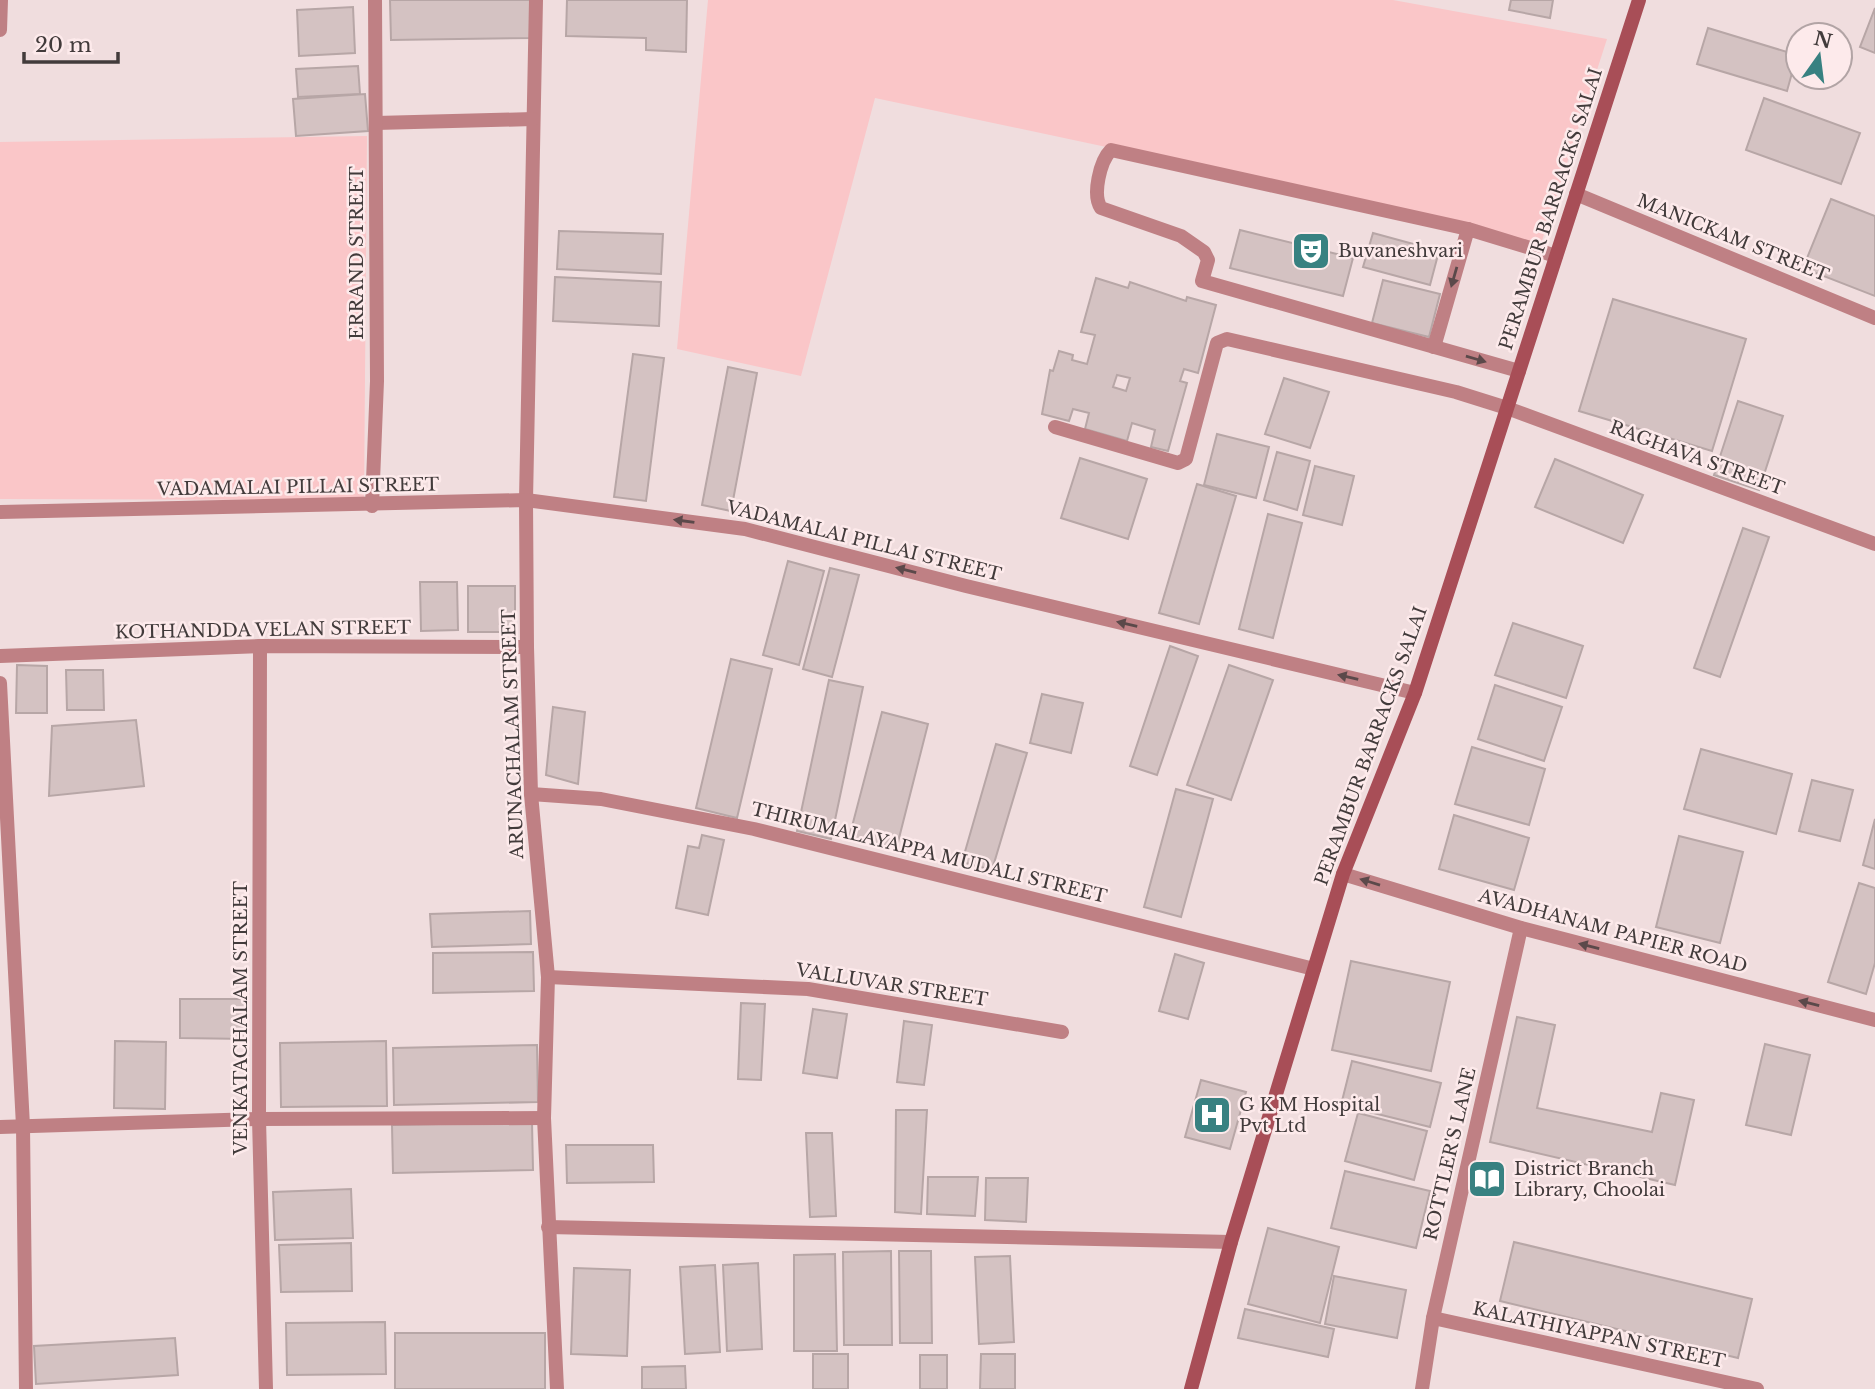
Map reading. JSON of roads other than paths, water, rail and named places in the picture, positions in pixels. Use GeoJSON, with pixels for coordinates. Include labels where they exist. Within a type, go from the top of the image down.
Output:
{"type":"FeatureCollection","features":[{"type":"Feature","properties":{"kind":"main road","name":"PERAMBUR BARRACKS SALAI"},"geometry":{"type":"LineString","coordinates":[[1191,1389],[1231,1241],[1343,874],[1415,693],[1639,0]]}},
{"type":"Feature","properties":{"kind":"street"},"geometry":{"type":"LineString","coordinates":[[0,30],[1,0]]}},
{"type":"Feature","properties":{"kind":"street","name":"ERRAND STREET"},"geometry":{"type":"LineString","coordinates":[[372,506],[377,381],[375,0]]}},
{"type":"Feature","properties":{"kind":"street","name":"ARUNACHALAM STREET"},"geometry":{"type":"LineString","coordinates":[[536,0],[526,500],[527,647],[531,794],[548,977],[544,1118],[557,1389]]}},
{"type":"Feature","properties":{"kind":"street"},"geometry":{"type":"LineString","coordinates":[[376,123],[533,120]]}},
{"type":"Feature","properties":{"kind":"street"},"geometry":{"type":"LineString","coordinates":[[1519,371],[1202,281],[1208,260],[1191,242],[1101,208],[1097,203],[1101,171],[1111,150],[1468,229],[1556,256]]}},
{"type":"Feature","properties":{"kind":"street","name":"MANICKAM STREET"},"geometry":{"type":"LineString","coordinates":[[1576,194],[1875,318]]}},
{"type":"Feature","properties":{"kind":"street"},"geometry":{"type":"LineString","coordinates":[[1434,347],[1468,229]]}},
{"type":"Feature","properties":{"kind":"street","name":"RAGHAVA STREET"},"geometry":{"type":"LineString","coordinates":[[1055,426],[1178,463],[1186,459],[1217,343],[1227,339],[1456,392],[1507,408],[1875,544]]}},
{"type":"Feature","properties":{"kind":"street","name":"VADAMALAI PILLAI STREET"},"geometry":{"type":"LineString","coordinates":[[0,512],[372,506],[526,500],[745,529],[966,586],[1415,693]]}},
{"type":"Feature","properties":{"kind":"street","name":"KOTHANDDA VELAN STREET"},"geometry":{"type":"LineString","coordinates":[[0,656],[260,646],[527,647]]}},
{"type":"Feature","properties":{"kind":"street","name":"VENKATACHALAM STREET"},"geometry":{"type":"LineString","coordinates":[[260,646],[259,1119],[266,1389]]}},
{"type":"Feature","properties":{"kind":"street"},"geometry":{"type":"LineString","coordinates":[[0,683],[23,1126],[26,1389]]}},
{"type":"Feature","properties":{"kind":"street","name":"THIRUMALAYAPPA MUDALI STREET"},"geometry":{"type":"LineString","coordinates":[[531,794],[601,799],[754,829],[1314,969]]}},
{"type":"Feature","properties":{"kind":"street","name":"AVADHANAM PAPIER ROAD"},"geometry":{"type":"LineString","coordinates":[[1343,874],[1521,928],[1875,1020]]}},
{"type":"Feature","properties":{"kind":"street","name":"ROTTLER'S LANE"},"geometry":{"type":"LineString","coordinates":[[1422,1389],[1433,1318],[1521,928]]}},
{"type":"Feature","properties":{"kind":"street","name":"VALLUVAR STREET"},"geometry":{"type":"LineString","coordinates":[[548,977],[808,989],[1062,1032]]}},
{"type":"Feature","properties":{"kind":"street"},"geometry":{"type":"LineString","coordinates":[[0,1127],[259,1119],[544,1118]]}},
{"type":"Feature","properties":{"kind":"street"},"geometry":{"type":"LineString","coordinates":[[548,1227],[1231,1241]]}},
{"type":"Feature","properties":{"kind":"street","name":"KALATHIYAPPAN STREET"},"geometry":{"type":"LineString","coordinates":[[1433,1318],[1757,1389]]}},
{"type":"Feature","properties":{"kind":"place","name":"Buvaneshvari"},"geometry":{"type":"Point","coordinates":[1311,251]}},
{"type":"Feature","properties":{"kind":"place","name":"G K M Hospital Pvt Ltd"},"geometry":{"type":"Point","coordinates":[1212,1115]}},
{"type":"Feature","properties":{"kind":"place","name":"District Branch Library, Choolai"},"geometry":{"type":"Point","coordinates":[1487,1179]}}]}
